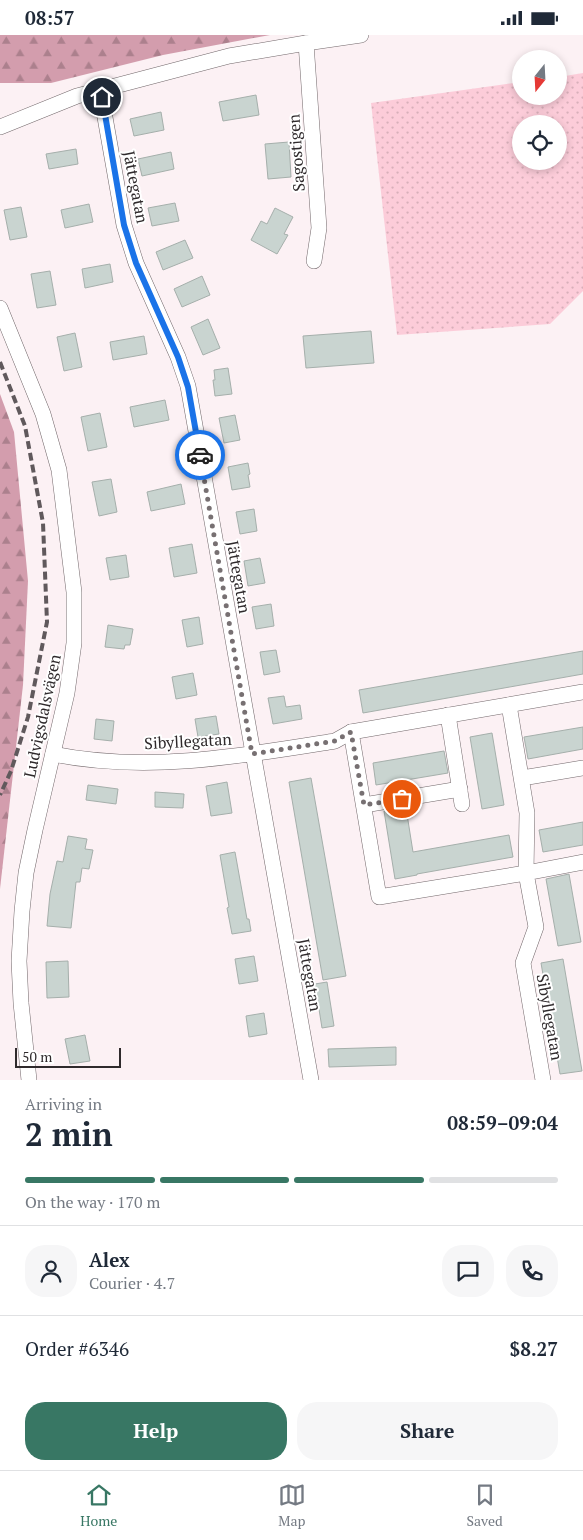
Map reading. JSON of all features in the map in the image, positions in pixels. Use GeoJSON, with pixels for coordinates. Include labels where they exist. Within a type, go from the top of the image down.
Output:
{"type":"FeatureCollection","features":[{"type":"Feature","properties":{"kind":"street"},"geometry":{"type":"LineString","coordinates":[[0,127],[77,96],[229,56],[362,35]]}},
{"type":"Feature","properties":{"kind":"street","name":"Sagostigen"},"geometry":{"type":"LineString","coordinates":[[306,43],[319,228],[314,261]]}},
{"type":"Feature","properties":{"kind":"street","name":"Jättegatan"},"geometry":{"type":"LineString","coordinates":[[100,89],[124,225],[136,263],[178,357],[188,387],[311,1080]]}},
{"type":"Feature","properties":{"kind":"street","name":"Ludvigsdalsvägen"},"geometry":{"type":"LineString","coordinates":[[0,308],[43,414],[59,470],[74,592],[74,643],[67,693],[26,873],[22,911],[20,969],[29,1080]]}},
{"type":"Feature","properties":{"kind":"street","name":"Sibyllegatan"},"geometry":{"type":"LineString","coordinates":[[53,754],[78,759],[126,762],[217,759],[335,741],[351,732],[583,692]]}},
{"type":"Feature","properties":{"kind":"street","name":"Sibyllegatan"},"geometry":{"type":"LineString","coordinates":[[509,705],[527,813],[526,873],[536,927],[523,963],[543,1080]]}},
{"type":"Feature","properties":{"kind":"street"},"geometry":{"type":"LineString","coordinates":[[364,805],[461,797],[448,715]]}},
{"type":"Feature","properties":{"kind":"street"},"geometry":{"type":"LineString","coordinates":[[351,732],[379,897],[583,862]]}},
{"type":"Feature","properties":{"kind":"street"},"geometry":{"type":"LineString","coordinates":[[522,778],[583,768]]}},
{"type":"Feature","properties":{"kind":"shaded area"},"geometry":{"type":"Polygon","coordinates":[[[583,73],[583,291],[550,324],[397,335],[371,103],[512,83],[512,105],[568,105],[568,76],[583,73]]]}},
{"type":"Feature","properties":{"kind":"green space"},"geometry":{"type":"Polygon","coordinates":[[[0,35],[270,35],[163,55],[51,83],[0,83],[0,35]]]}},
{"type":"Feature","properties":{"kind":"green space"},"geometry":{"type":"Polygon","coordinates":[[[0,394],[14,432],[28,581],[23,685],[0,889],[0,394]]]}},
{"type":"Feature","properties":{"kind":"building"},"geometry":{"type":"Polygon","coordinates":[[[256,95],[259,115],[223,121],[219,102],[256,95]]]}},
{"type":"Feature","properties":{"kind":"building"},"geometry":{"type":"Polygon","coordinates":[[[161,112],[164,130],[134,136],[130,119],[161,112]]]}},
{"type":"Feature","properties":{"kind":"building"},"geometry":{"type":"Polygon","coordinates":[[[289,142],[291,177],[268,179],[265,144],[289,142]]]}},
{"type":"Feature","properties":{"kind":"building"},"geometry":{"type":"Polygon","coordinates":[[[76,149],[78,164],[49,169],[46,154],[76,149]]]}},
{"type":"Feature","properties":{"kind":"building"},"geometry":{"type":"Polygon","coordinates":[[[171,152],[174,169],[142,176],[138,159],[171,152]]]}},
{"type":"Feature","properties":{"kind":"building"},"geometry":{"type":"Polygon","coordinates":[[[175,203],[179,221],[152,226],[148,208],[175,203]]]}},
{"type":"Feature","properties":{"kind":"building"},"geometry":{"type":"Polygon","coordinates":[[[89,204],[93,222],[65,228],[61,210],[89,204]]]}},
{"type":"Feature","properties":{"kind":"building"},"geometry":{"type":"Polygon","coordinates":[[[21,207],[27,237],[10,240],[4,210],[21,207]]]}},
{"type":"Feature","properties":{"kind":"building"},"geometry":{"type":"Polygon","coordinates":[[[275,208],[293,217],[284,234],[288,235],[277,254],[251,240],[261,221],[267,224],[275,208]]]}},
{"type":"Feature","properties":{"kind":"building"},"geometry":{"type":"Polygon","coordinates":[[[185,240],[193,258],[163,270],[156,252],[185,240]]]}},
{"type":"Feature","properties":{"kind":"building"},"geometry":{"type":"Polygon","coordinates":[[[110,264],[113,282],[85,288],[82,269],[110,264]]]}},
{"type":"Feature","properties":{"kind":"building"},"geometry":{"type":"Polygon","coordinates":[[[50,271],[56,305],[37,308],[31,274],[50,271]]]}},
{"type":"Feature","properties":{"kind":"building"},"geometry":{"type":"Polygon","coordinates":[[[202,276],[210,295],[182,307],[174,289],[202,276]]]}},
{"type":"Feature","properties":{"kind":"building"},"geometry":{"type":"Polygon","coordinates":[[[208,319],[220,348],[203,355],[191,327],[208,319]]]}},
{"type":"Feature","properties":{"kind":"building"},"geometry":{"type":"Polygon","coordinates":[[[371,331],[374,363],[306,368],[303,336],[371,331]]]}},
{"type":"Feature","properties":{"kind":"building"},"geometry":{"type":"Polygon","coordinates":[[[75,333],[82,367],[64,371],[57,337],[75,333]]]}},
{"type":"Feature","properties":{"kind":"building"},"geometry":{"type":"Polygon","coordinates":[[[144,336],[147,354],[113,360],[110,342],[144,336]]]}},
{"type":"Feature","properties":{"kind":"building"},"geometry":{"type":"Polygon","coordinates":[[[228,368],[232,394],[215,396],[214,370],[228,368]]]}},
{"type":"Feature","properties":{"kind":"building"},"geometry":{"type":"Polygon","coordinates":[[[165,400],[169,420],[134,427],[130,407],[165,400]]]}},
{"type":"Feature","properties":{"kind":"building"},"geometry":{"type":"Polygon","coordinates":[[[100,413],[107,447],[88,451],[81,417],[100,413]]]}},
{"type":"Feature","properties":{"kind":"building"},"geometry":{"type":"Polygon","coordinates":[[[235,415],[240,440],[224,443],[219,418],[235,415]]]}},
{"type":"Feature","properties":{"kind":"building"},"geometry":{"type":"Polygon","coordinates":[[[248,463],[250,487],[232,490],[228,467],[248,463]]]}},
{"type":"Feature","properties":{"kind":"building"},"geometry":{"type":"Polygon","coordinates":[[[111,479],[117,512],[99,516],[92,482],[111,479]]]}},
{"type":"Feature","properties":{"kind":"building"},"geometry":{"type":"Polygon","coordinates":[[[181,484],[185,504],[151,511],[147,492],[181,484]]]}},
{"type":"Feature","properties":{"kind":"building"},"geometry":{"type":"Polygon","coordinates":[[[254,509],[257,531],[240,534],[236,512],[254,509]]]}},
{"type":"Feature","properties":{"kind":"building"},"geometry":{"type":"Polygon","coordinates":[[[192,544],[197,573],[174,577],[169,548],[192,544]]]}},
{"type":"Feature","properties":{"kind":"building"},"geometry":{"type":"Polygon","coordinates":[[[126,555],[129,577],[110,580],[106,558],[126,555]]]}},
{"type":"Feature","properties":{"kind":"building"},"geometry":{"type":"Polygon","coordinates":[[[260,558],[265,583],[248,586],[244,561],[260,558]]]}},
{"type":"Feature","properties":{"kind":"building"},"geometry":{"type":"Polygon","coordinates":[[[271,604],[274,626],[256,629],[252,607],[271,604]]]}},
{"type":"Feature","properties":{"kind":"building"},"geometry":{"type":"Polygon","coordinates":[[[199,617],[203,644],[187,647],[182,620],[199,617]]]}},
{"type":"Feature","properties":{"kind":"building"},"geometry":{"type":"Polygon","coordinates":[[[108,625],[133,629],[130,645],[125,645],[124,649],[105,647],[108,625]]]}},
{"type":"Feature","properties":{"kind":"building"},"geometry":{"type":"Polygon","coordinates":[[[276,650],[280,672],[264,675],[260,652],[276,650]]]}},
{"type":"Feature","properties":{"kind":"building"},"geometry":{"type":"Polygon","coordinates":[[[583,651],[583,674],[363,713],[359,690],[583,651]]]}},
{"type":"Feature","properties":{"kind":"building"},"geometry":{"type":"Polygon","coordinates":[[[193,673],[197,695],[176,699],[172,677],[193,673]]]}},
{"type":"Feature","properties":{"kind":"building"},"geometry":{"type":"Polygon","coordinates":[[[284,696],[286,707],[300,705],[302,719],[273,724],[268,698],[284,696]]]}},
{"type":"Feature","properties":{"kind":"building"},"geometry":{"type":"Polygon","coordinates":[[[216,716],[219,734],[198,737],[195,719],[216,716]]]}},
{"type":"Feature","properties":{"kind":"building"},"geometry":{"type":"Polygon","coordinates":[[[96,719],[114,721],[112,741],[94,739],[96,719]]]}},
{"type":"Feature","properties":{"kind":"building"},"geometry":{"type":"Polygon","coordinates":[[[583,727],[583,749],[528,759],[524,737],[583,727]]]}},
{"type":"Feature","properties":{"kind":"building"},"geometry":{"type":"Polygon","coordinates":[[[492,733],[504,805],[482,809],[470,737],[492,733]]]}},
{"type":"Feature","properties":{"kind":"building"},"geometry":{"type":"Polygon","coordinates":[[[444,751],[448,773],[376,785],[373,763],[444,751]]]}},
{"type":"Feature","properties":{"kind":"building"},"geometry":{"type":"Polygon","coordinates":[[[311,778],[346,976],[323,980],[289,782],[311,778]]]}},
{"type":"Feature","properties":{"kind":"building"},"geometry":{"type":"Polygon","coordinates":[[[227,782],[232,813],[211,816],[206,786],[227,782]]]}},
{"type":"Feature","properties":{"kind":"building"},"geometry":{"type":"Polygon","coordinates":[[[88,785],[118,789],[116,804],[86,800],[88,785]]]}},
{"type":"Feature","properties":{"kind":"building"},"geometry":{"type":"Polygon","coordinates":[[[155,792],[184,794],[183,808],[155,807],[155,792]]]}},
{"type":"Feature","properties":{"kind":"building"},"geometry":{"type":"Polygon","coordinates":[[[406,808],[413,852],[509,835],[513,857],[395,879],[384,811],[406,808]]]}},
{"type":"Feature","properties":{"kind":"building"},"geometry":{"type":"Polygon","coordinates":[[[583,822],[583,845],[543,852],[539,830],[583,822]]]}},
{"type":"Feature","properties":{"kind":"building"},"geometry":{"type":"Polygon","coordinates":[[[68,836],[87,839],[85,849],[93,850],[89,869],[82,868],[80,882],[76,882],[71,928],[47,926],[50,894],[57,861],[63,862],[68,836]]]}},
{"type":"Feature","properties":{"kind":"building"},"geometry":{"type":"Polygon","coordinates":[[[235,852],[247,919],[249,919],[251,931],[232,934],[220,855],[235,852]]]}},
{"type":"Feature","properties":{"kind":"building"},"geometry":{"type":"Polygon","coordinates":[[[569,874],[581,942],[558,946],[546,879],[569,874]]]}},
{"type":"Feature","properties":{"kind":"building"},"geometry":{"type":"Polygon","coordinates":[[[254,956],[258,981],[239,984],[235,959],[254,956]]]}},
{"type":"Feature","properties":{"kind":"building"},"geometry":{"type":"Polygon","coordinates":[[[563,959],[582,1071],[560,1074],[541,963],[563,959]]]}},
{"type":"Feature","properties":{"kind":"building"},"geometry":{"type":"Polygon","coordinates":[[[68,961],[69,997],[47,998],[46,962],[68,961]]]}},
{"type":"Feature","properties":{"kind":"building"},"geometry":{"type":"Polygon","coordinates":[[[327,982],[334,1026],[322,1028],[315,984],[327,982]]]}},
{"type":"Feature","properties":{"kind":"building"},"geometry":{"type":"Polygon","coordinates":[[[264,1013],[267,1034],[249,1037],[246,1016],[264,1013]]]}},
{"type":"Feature","properties":{"kind":"building"},"geometry":{"type":"Polygon","coordinates":[[[85,1035],[90,1061],[70,1064],[65,1039],[85,1035]]]}},
{"type":"Feature","properties":{"kind":"building"},"geometry":{"type":"Polygon","coordinates":[[[396,1047],[396,1065],[329,1067],[328,1049],[396,1047]]]}},
{"type":"Feature","properties":{"kind":"railway"},"geometry":{"type":"LineString","coordinates":[[0,362],[25,426],[43,523],[47,622],[28,717],[11,771],[0,795]]}},
{"type":"Feature","properties":{"kind":"way so far"},"geometry":{"type":"LineString","coordinates":[[200,455],[252,754],[335,741],[351,732],[364,805],[402,799]]}},
{"type":"Feature","properties":{"kind":"route"},"geometry":{"type":"LineString","coordinates":[[102,97],[124,225],[136,263],[178,357],[188,387],[200,455]]}}]}
